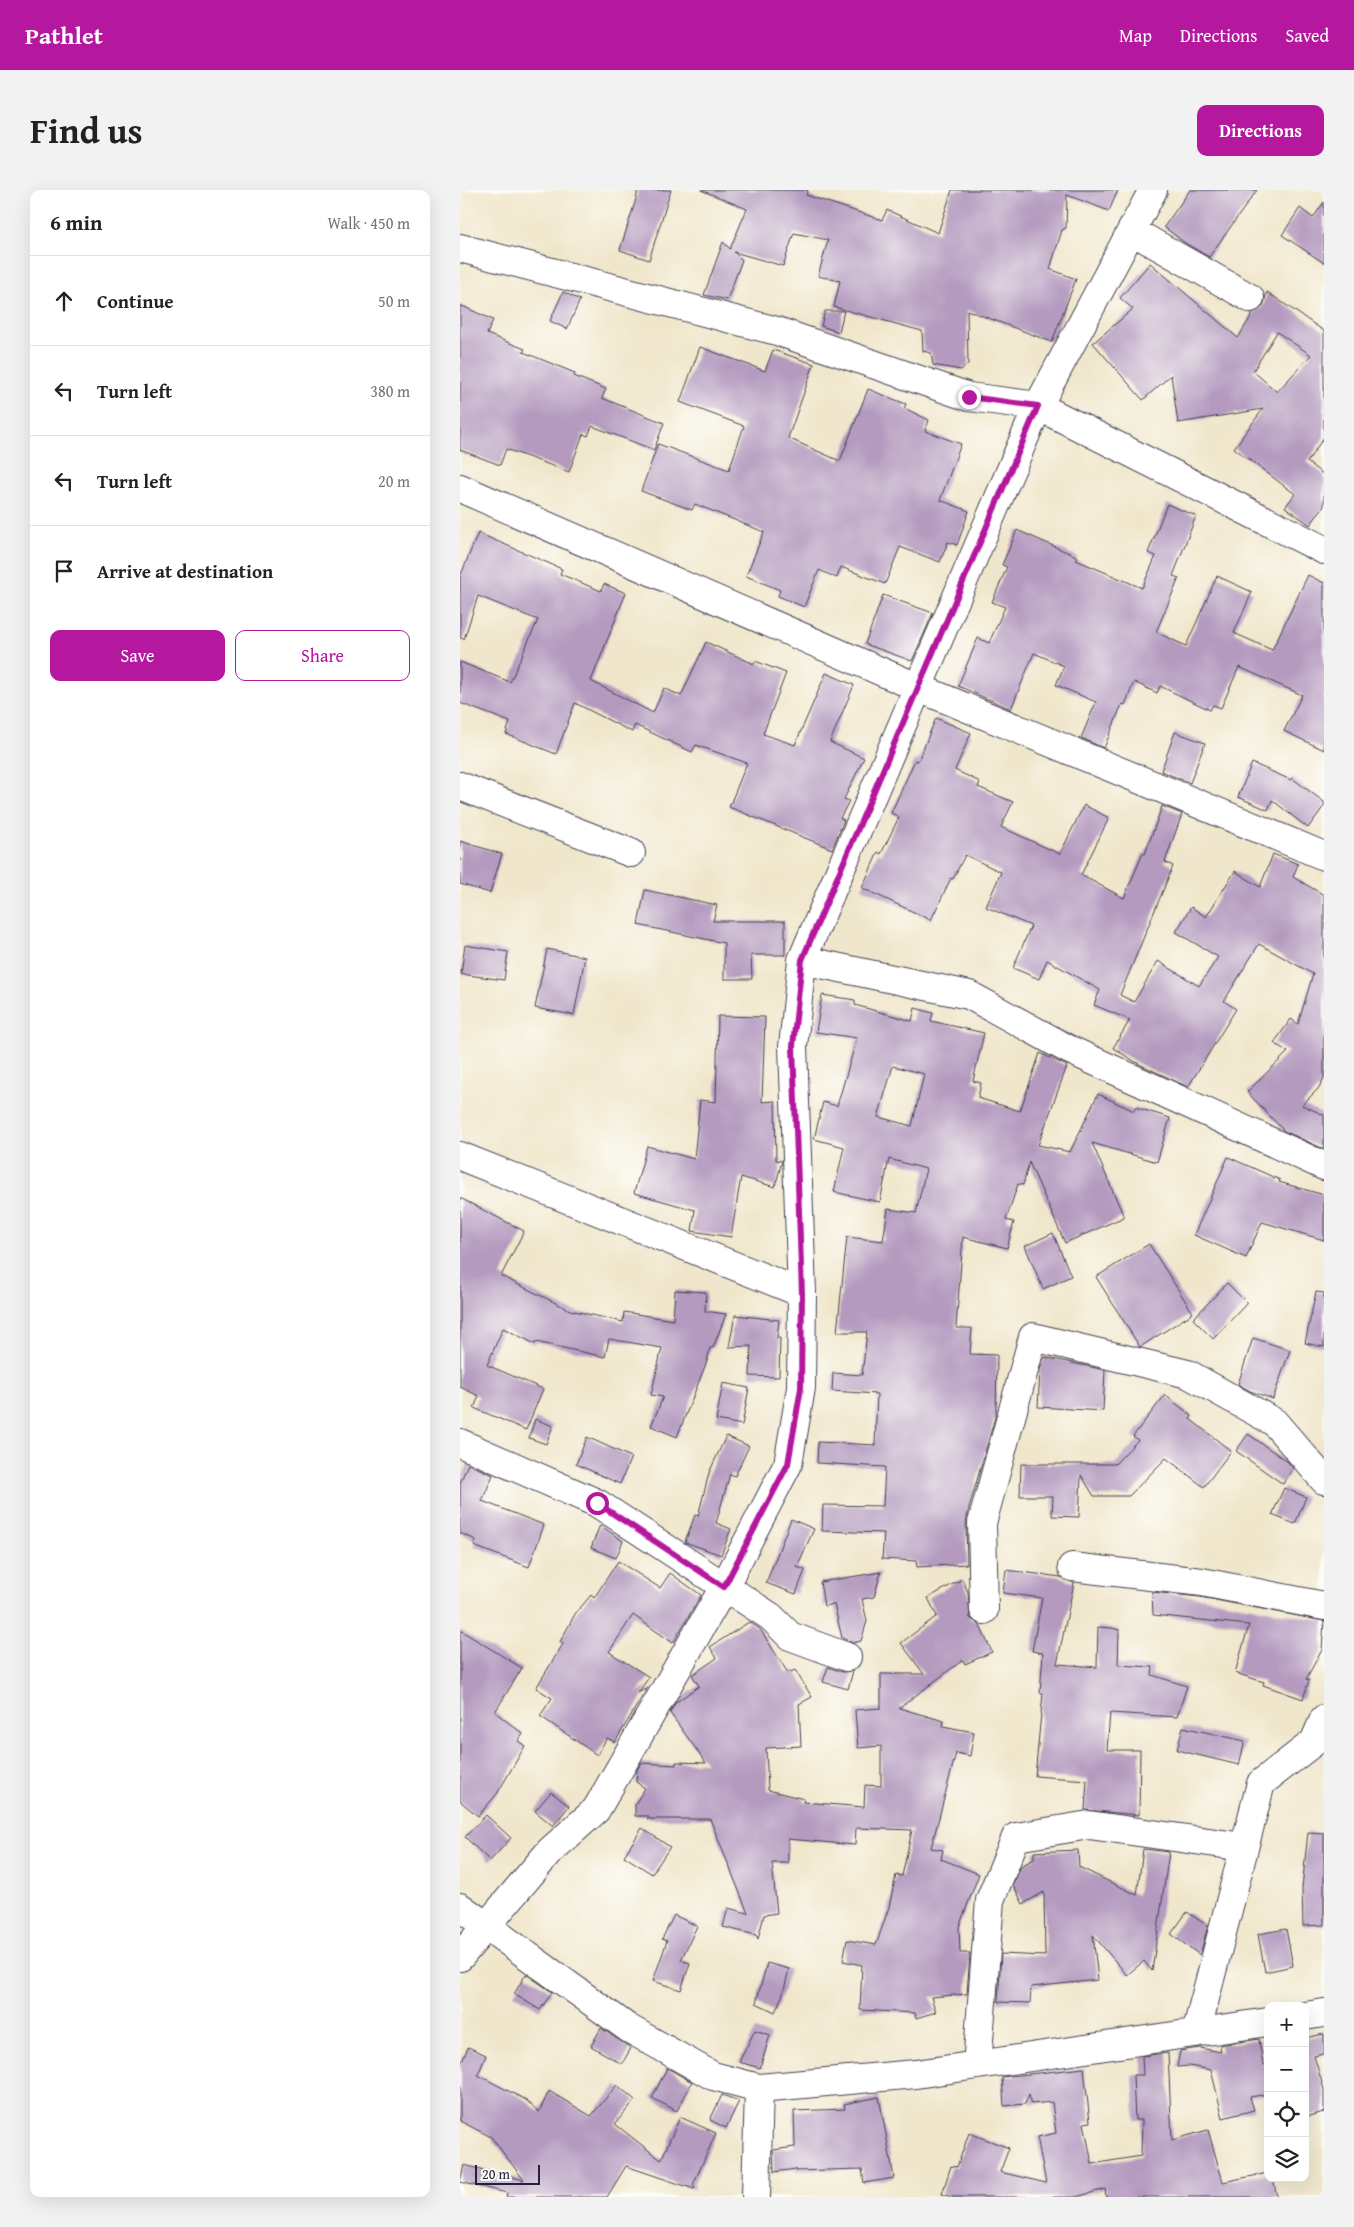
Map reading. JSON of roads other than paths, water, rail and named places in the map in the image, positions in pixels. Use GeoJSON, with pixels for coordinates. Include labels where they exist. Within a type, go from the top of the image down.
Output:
{"type":"FeatureCollection","features":[{"type":"Feature","properties":{"kind":"street"},"geometry":{"type":"LineString","coordinates":[[460,1957],[550,1852],[596,1810],[724,1587],[788,1464],[801,1388],[802,1294],[793,1046],[802,960],[1038,406],[1153,190]]}},
{"type":"Feature","properties":{"kind":"street"},"geometry":{"type":"LineString","coordinates":[[1132,231],[1250,298]]}},
{"type":"Feature","properties":{"kind":"street"},"geometry":{"type":"LineString","coordinates":[[460,248],[776,331],[969,397],[1038,406],[1324,550]]}},
{"type":"Feature","properties":{"kind":"street"},"geometry":{"type":"LineString","coordinates":[[460,488],[919,688],[1324,856]]}},
{"type":"Feature","properties":{"kind":"street"},"geometry":{"type":"LineString","coordinates":[[460,786],[631,853]]}},
{"type":"Feature","properties":{"kind":"street"},"geometry":{"type":"LineString","coordinates":[[802,960],[969,995],[1068,1049],[1324,1166]]}},
{"type":"Feature","properties":{"kind":"street"},"geometry":{"type":"LineString","coordinates":[[460,1156],[802,1294]]}},
{"type":"Feature","properties":{"kind":"street"},"geometry":{"type":"LineString","coordinates":[[984,1610],[982,1523],[1033,1337],[1188,1374],[1274,1422],[1324,1480]]}},
{"type":"Feature","properties":{"kind":"street"},"geometry":{"type":"LineString","coordinates":[[460,1443],[597,1503],[771,1617],[790,1636],[847,1657]]}},
{"type":"Feature","properties":{"kind":"street"},"geometry":{"type":"LineString","coordinates":[[1072,1567],[1202,1582],[1324,1606]]}},
{"type":"Feature","properties":{"kind":"street"},"geometry":{"type":"LineString","coordinates":[[1196,2033],[1261,1783],[1314,1742],[1324,1719]]}},
{"type":"Feature","properties":{"kind":"street"},"geometry":{"type":"LineString","coordinates":[[977,2065],[990,1900],[1016,1837],[1088,1825],[1244,1848]]}},
{"type":"Feature","properties":{"kind":"street"},"geometry":{"type":"LineString","coordinates":[[460,1907],[628,2028],[713,2076],[759,2088],[916,2074],[1264,2023]]}},
{"type":"Feature","properties":{"kind":"street"},"geometry":{"type":"LineString","coordinates":[[1309,2015],[1324,2013]]}},
{"type":"Feature","properties":{"kind":"street"},"geometry":{"type":"LineString","coordinates":[[756,2197],[759,2088]]}}]}
